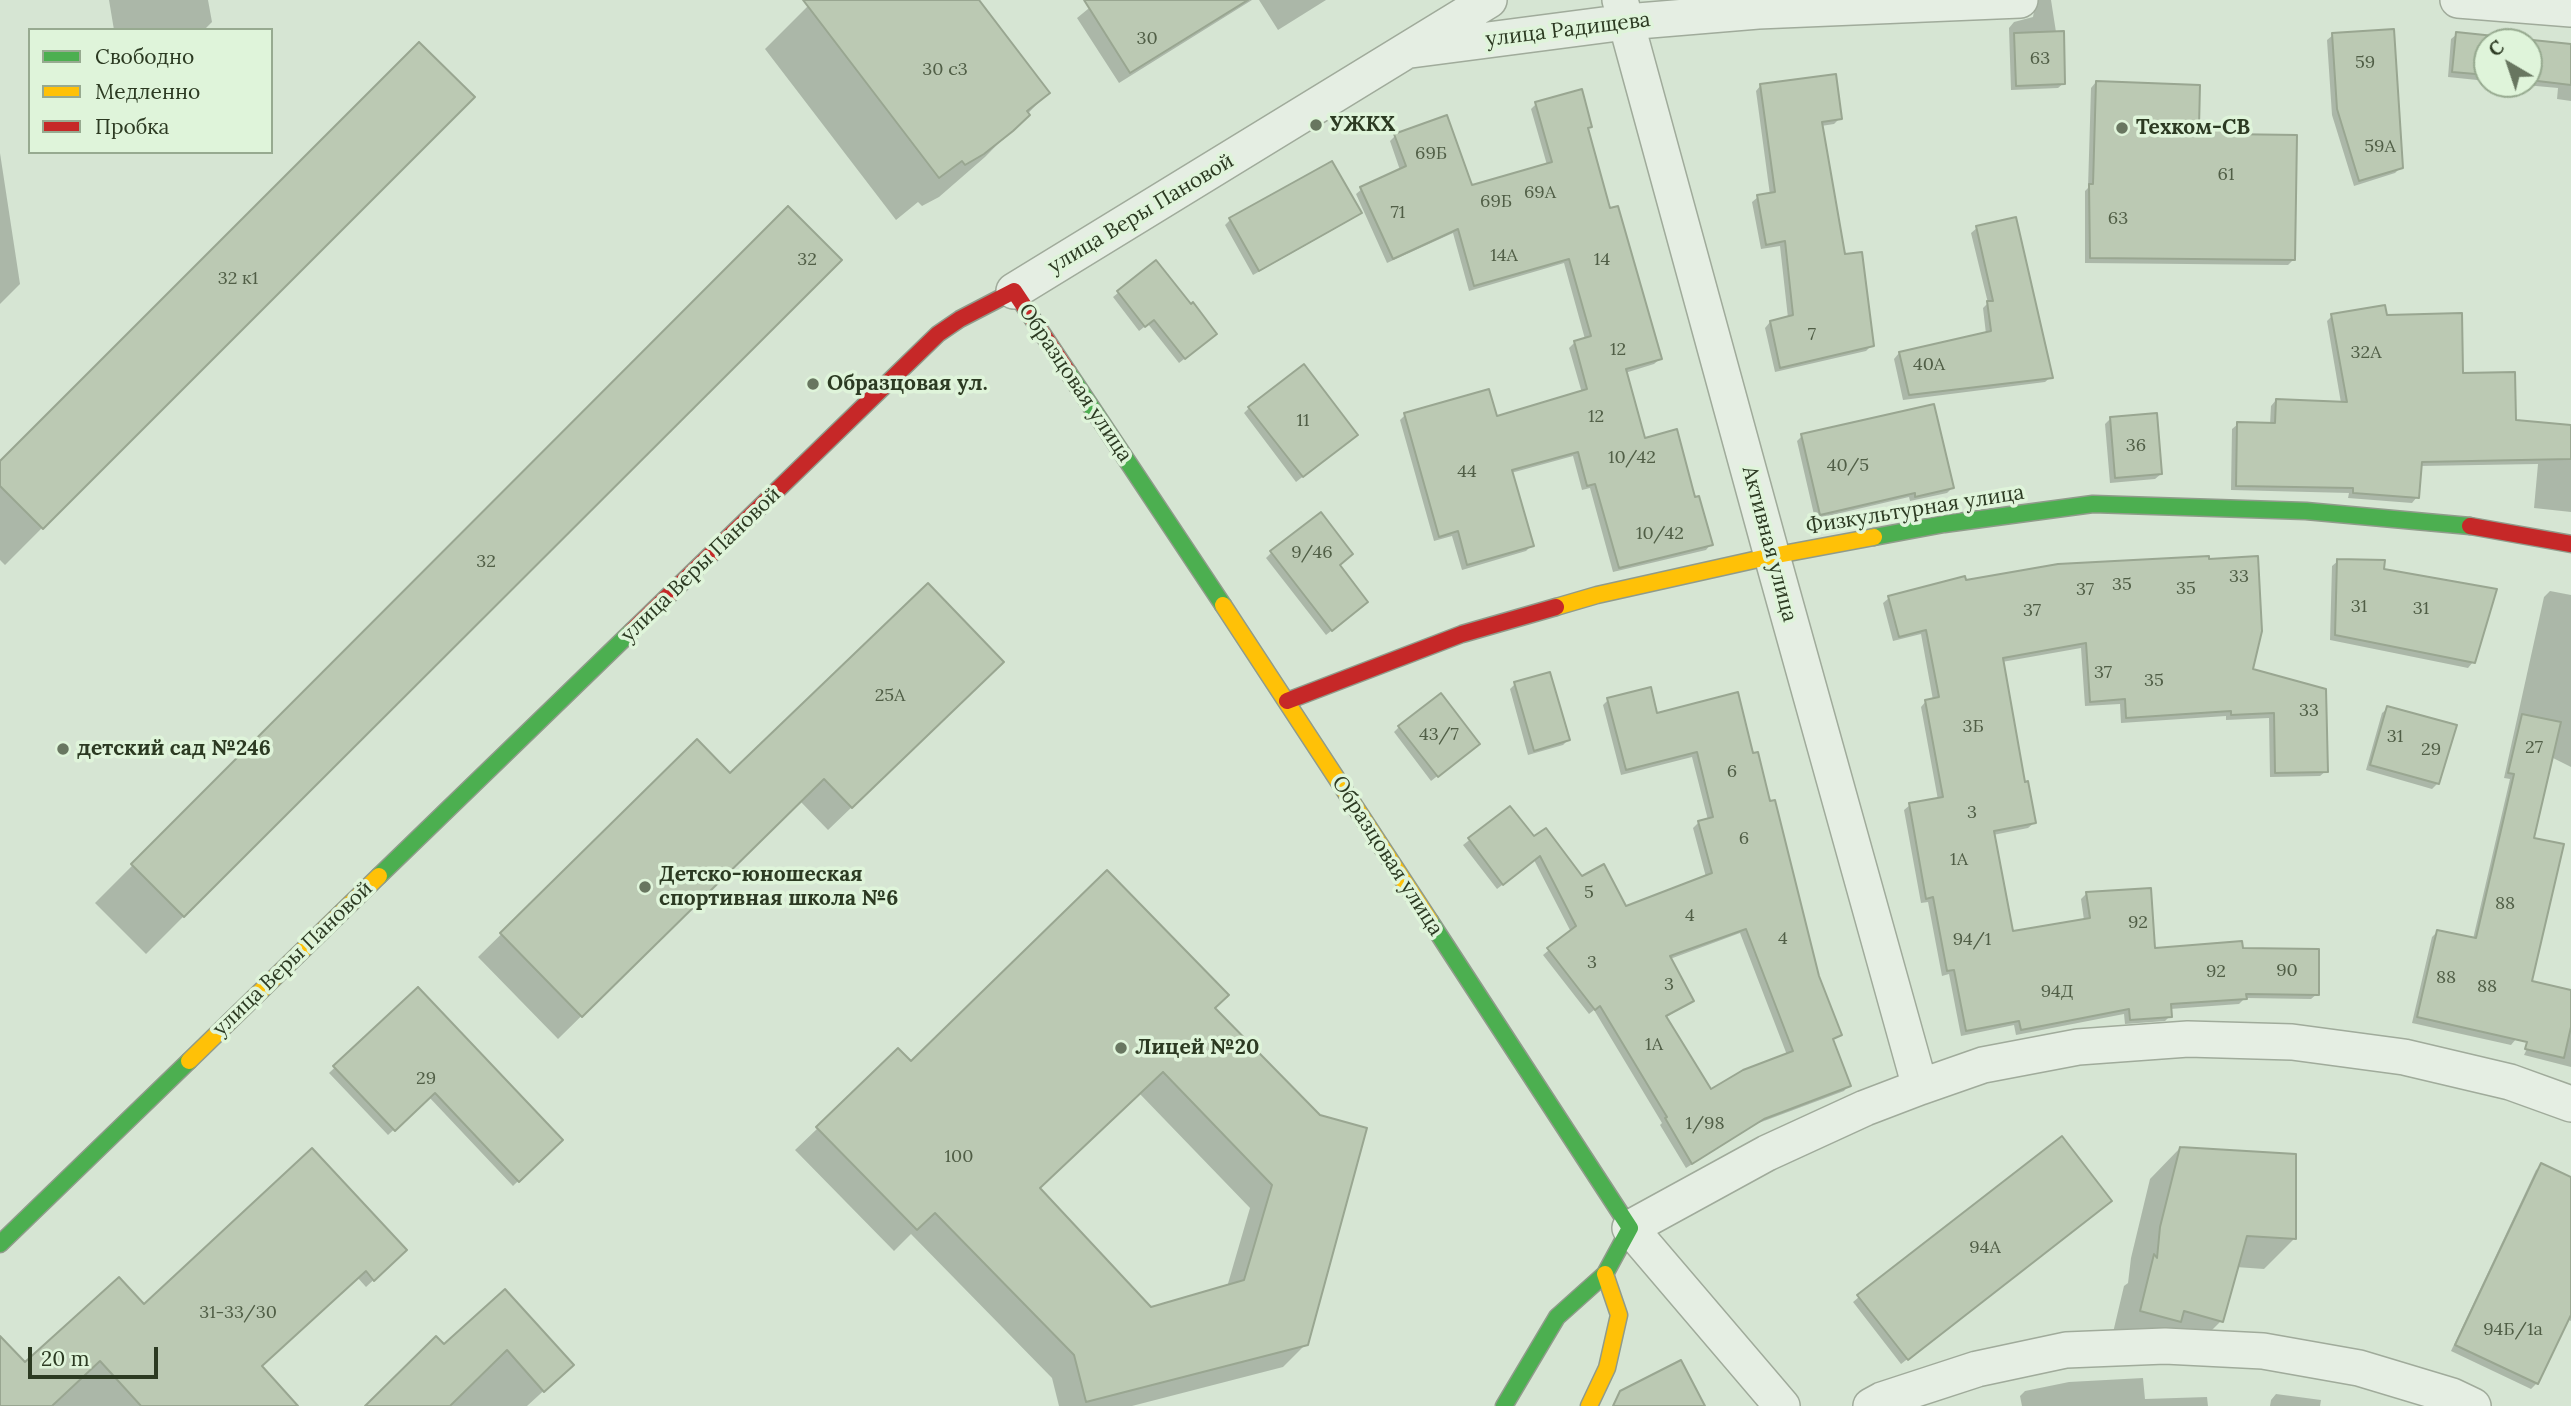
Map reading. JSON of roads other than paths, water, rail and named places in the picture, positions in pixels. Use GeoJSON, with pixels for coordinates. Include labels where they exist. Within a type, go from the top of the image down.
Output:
{"type":"FeatureCollection","features":[{"type":"Feature","properties":{"kind":"street","name":"улица Веры Пановой"},"geometry":{"type":"LineString","coordinates":[[0,1244],[938,334],[960,319],[1014,291],[1489,0]]}},
{"type":"Feature","properties":{"kind":"street","name":"улица Радищева"},"geometry":{"type":"LineString","coordinates":[[1411,50],[1623,11],[1758,11],[2020,0]]}},
{"type":"Feature","properties":{"kind":"street"},"geometry":{"type":"LineString","coordinates":[[2458,0],[2571,9]]}},
{"type":"Feature","properties":{"kind":"street","name":"Активная улица"},"geometry":{"type":"LineString","coordinates":[[1623,11],[1920,1087]]}},
{"type":"Feature","properties":{"kind":"street","name":"Образцовая улица"},"geometry":{"type":"LineString","coordinates":[[1014,291],[1287,701],[1630,1228],[1782,1406]]}},
{"type":"Feature","properties":{"kind":"street","name":"Физкультурная улица"},"geometry":{"type":"LineString","coordinates":[[1287,701],[1462,634],[1597,595],[1772,555],[1944,524],[2094,504],[2306,511],[2479,527],[2571,544]]}},
{"type":"Feature","properties":{"kind":"street"},"geometry":{"type":"LineString","coordinates":[[1504,1406],[1557,1317],[1605,1274],[1630,1228],[1766,1153],[1865,1108],[1983,1065],[2078,1047],[2188,1039],[2291,1042],[2404,1057],[2510,1082],[2571,1104]]}},
{"type":"Feature","properties":{"kind":"street"},"geometry":{"type":"LineString","coordinates":[[1589,1406],[1607,1368],[1619,1315],[1605,1274]]}},
{"type":"Feature","properties":{"kind":"street"},"geometry":{"type":"LineString","coordinates":[[1871,1406],[1977,1369],[2053,1353],[2165,1346],[2263,1350],[2359,1368],[2452,1396],[2473,1406]]}},
{"type":"Feature","properties":{"kind":"place","name":"УЖКХ"},"geometry":{"type":"Point","coordinates":[1316,125]}},
{"type":"Feature","properties":{"kind":"place","name":"Техком-СВ"},"geometry":{"type":"Point","coordinates":[2122,128]}},
{"type":"Feature","properties":{"kind":"place","name":"Образцовая ул."},"geometry":{"type":"Point","coordinates":[813,384]}},
{"type":"Feature","properties":{"kind":"place","name":"детский сад №246"},"geometry":{"type":"Point","coordinates":[63,749]}},
{"type":"Feature","properties":{"kind":"place","name":"Детско-юношеская спортивная школа №6"},"geometry":{"type":"Point","coordinates":[645,887]}},
{"type":"Feature","properties":{"kind":"place","name":"Лицей №20"},"geometry":{"type":"Point","coordinates":[1121,1048]}}]}
